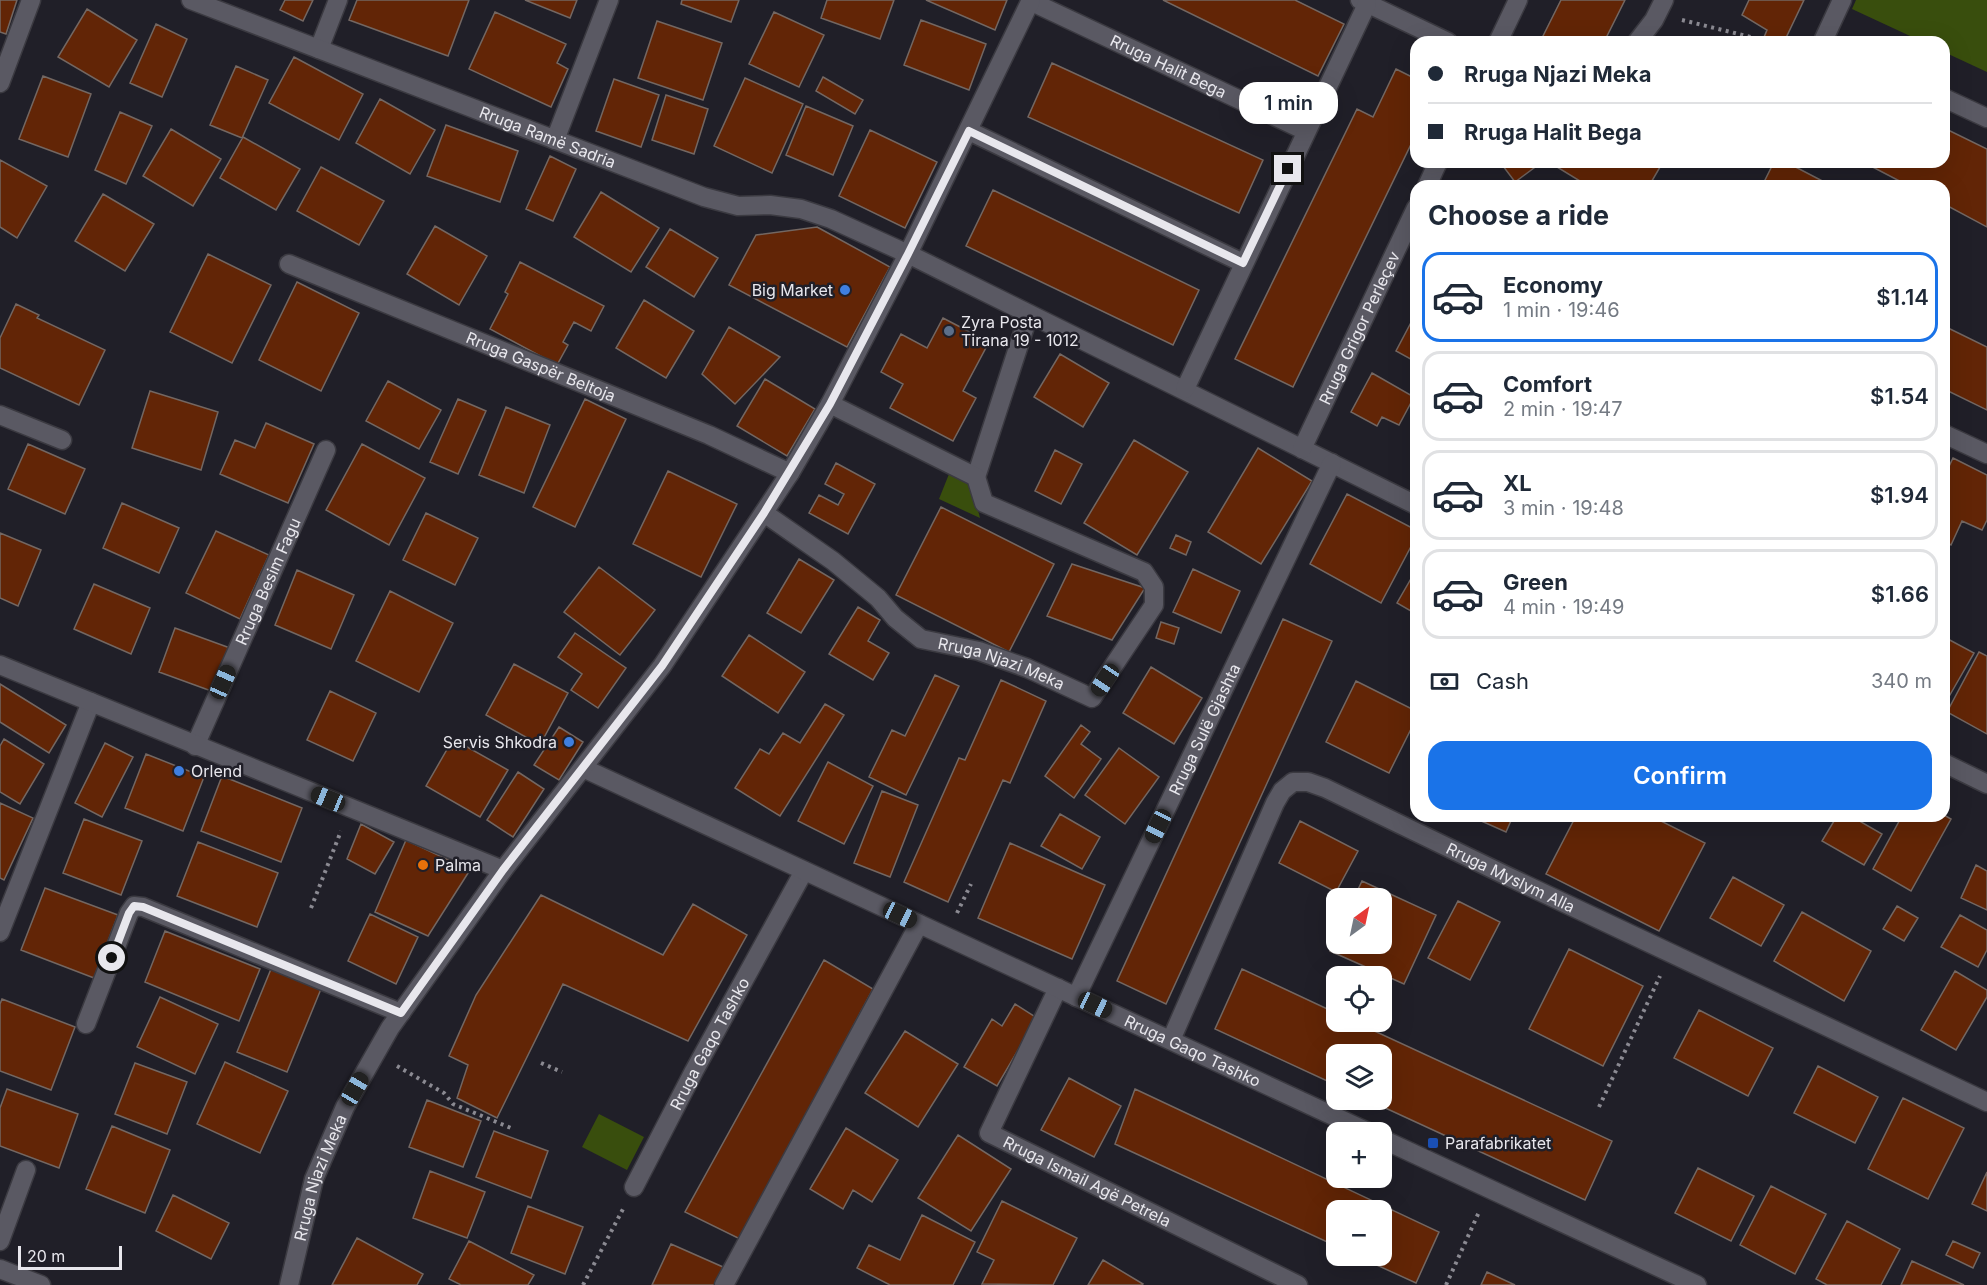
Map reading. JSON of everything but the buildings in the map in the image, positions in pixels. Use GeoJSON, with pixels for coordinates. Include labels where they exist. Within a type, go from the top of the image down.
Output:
{"type":"FeatureCollection","features":[{"type":"Feature","properties":{"kind":"street"},"geometry":{"type":"LineString","coordinates":[[0,83],[31,0]]}},
{"type":"Feature","properties":{"kind":"street","name":"Rruga Ramë Sadria"},"geometry":{"type":"LineString","coordinates":[[191,0],[704,197],[738,206],[770,205],[801,209],[831,219],[908,254]]}},
{"type":"Feature","properties":{"kind":"street"},"geometry":{"type":"LineString","coordinates":[[319,49],[338,0]]}},
{"type":"Feature","properties":{"kind":"street"},"geometry":{"type":"LineString","coordinates":[[555,140],[609,0]]}},
{"type":"Feature","properties":{"kind":"street"},"geometry":{"type":"LineString","coordinates":[[1501,36],[1518,0]]}},
{"type":"Feature","properties":{"kind":"street"},"geometry":{"type":"LineString","coordinates":[[1825,36],[1842,0]]}},
{"type":"Feature","properties":{"kind":"street","name":"Rruga Njazi Meka"},"geometry":{"type":"LineString","coordinates":[[289,1285],[314,1179],[345,1107],[401,1013],[503,870],[662,666],[790,473],[830,404],[908,254],[1031,1]]}},
{"type":"Feature","properties":{"kind":"street","name":"Rruga Halit Bega"},"geometry":{"type":"LineString","coordinates":[[1031,1],[1306,131]]}},
{"type":"Feature","properties":{"kind":"street"},"geometry":{"type":"LineString","coordinates":[[1185,389],[1306,131],[1363,2],[1435,36]]}},
{"type":"Feature","properties":{"kind":"street"},"geometry":{"type":"LineString","coordinates":[[1641,36],[1660,7]]}},
{"type":"Feature","properties":{"kind":"street"},"geometry":{"type":"LineString","coordinates":[[1950,101],[1987,118]]}},
{"type":"Feature","properties":{"kind":"street"},"geometry":{"type":"LineString","coordinates":[[969,131],[1243,263]]}},
{"type":"Feature","properties":{"kind":"street","name":"Rruga Grigor Perleçev"},"geometry":{"type":"LineString","coordinates":[[1302,449],[1410,221]]}},
{"type":"Feature","properties":{"kind":"street"},"geometry":{"type":"LineString","coordinates":[[908,254],[1410,502]]}},
{"type":"Feature","properties":{"kind":"street","name":"Rruga Gaspër Beltoja"},"geometry":{"type":"LineString","coordinates":[[289,264],[709,435],[790,473]]}},
{"type":"Feature","properties":{"kind":"street"},"geometry":{"type":"LineString","coordinates":[[830,404],[976,477],[1029,314]]}},
{"type":"Feature","properties":{"kind":"street"},"geometry":{"type":"LineString","coordinates":[[0,415],[62,440]]}},
{"type":"Feature","properties":{"kind":"street"},"geometry":{"type":"LineString","coordinates":[[1950,437],[1987,454]]}},
{"type":"Feature","properties":{"kind":"street","name":"Rruga Besim Fagu"},"geometry":{"type":"LineString","coordinates":[[195,746],[326,450]]}},
{"type":"Feature","properties":{"kind":"street","name":"Rruga Sulë Gjashta"},"geometry":{"type":"LineString","coordinates":[[1076,997],[1332,463]]}},
{"type":"Feature","properties":{"kind":"street","name":"Rruga Njazi Meka"},"geometry":{"type":"LineString","coordinates":[[764,513],[833,561],[878,598],[894,618],[921,639],[979,651],[1028,668],[1092,698],[1154,605],[1154,587],[1144,572],[984,503],[976,477]]}},
{"type":"Feature","properties":{"kind":"street"},"geometry":{"type":"LineString","coordinates":[[0,665],[503,870]]}},
{"type":"Feature","properties":{"kind":"street"},"geometry":{"type":"LineString","coordinates":[[0,932],[91,702]]}},
{"type":"Feature","properties":{"kind":"street"},"geometry":{"type":"LineString","coordinates":[[1950,766],[1987,784]]}},
{"type":"Feature","properties":{"kind":"street","name":"Rruga Gaqo Tashko"},"geometry":{"type":"LineString","coordinates":[[583,768],[1347,1122]]}},
{"type":"Feature","properties":{"kind":"street","name":"Rruga Myslym Alla"},"geometry":{"type":"LineString","coordinates":[[1172,1040],[1275,803],[1282,791],[1293,782],[1308,782],[1325,788],[1987,1102]]}},
{"type":"Feature","properties":{"kind":"street","name":"Rruga Gaqo Tashko"},"geometry":{"type":"LineString","coordinates":[[634,1187],[694,1071],[804,871]]}},
{"type":"Feature","properties":{"kind":"street"},"geometry":{"type":"LineString","coordinates":[[86,1024],[129,913],[134,906],[143,907],[401,1013]]}},
{"type":"Feature","properties":{"kind":"street"},"geometry":{"type":"LineString","coordinates":[[724,1285],[919,924]]}},
{"type":"Feature","properties":{"kind":"street","name":"Rruga Ismail Agë Petrela"},"geometry":{"type":"LineString","coordinates":[[1058,988],[989,1133],[1298,1285]]}},
{"type":"Feature","properties":{"kind":"street"},"geometry":{"type":"LineString","coordinates":[[1392,1144],[1697,1285]]}},
{"type":"Feature","properties":{"kind":"street"},"geometry":{"type":"LineString","coordinates":[[0,1241],[26,1170]]}},
{"type":"Feature","properties":{"kind":"street"},"geometry":{"type":"LineString","coordinates":[[0,1269],[41,1285]]}},
{"type":"Feature","properties":{"kind":"path"},"geometry":{"type":"LineString","coordinates":[[1660,7],[1749,36]]}},
{"type":"Feature","properties":{"kind":"path"},"geometry":{"type":"LineString","coordinates":[[311,908],[350,808]]}},
{"type":"Feature","properties":{"kind":"path"},"geometry":{"type":"LineString","coordinates":[[954,920],[971,885]]}},
{"type":"Feature","properties":{"kind":"path"},"geometry":{"type":"LineString","coordinates":[[1599,1107],[1670,953]]}},
{"type":"Feature","properties":{"kind":"path"},"geometry":{"type":"LineString","coordinates":[[376,1054],[444,1093],[453,1104],[511,1128]]}},
{"type":"Feature","properties":{"kind":"path"},"geometry":{"type":"LineString","coordinates":[[540,1064],[562,1072]]}},
{"type":"Feature","properties":{"kind":"path"},"geometry":{"type":"LineString","coordinates":[[583,1285],[634,1187]]}},
{"type":"Feature","properties":{"kind":"path"},"geometry":{"type":"LineString","coordinates":[[1446,1285],[1489,1189]]}},
{"type":"Feature","properties":{"kind":"green space"},"geometry":{"type":"Polygon","coordinates":[[[1856,0],[1987,0],[1987,72],[1950,55],[1950,36],[1910,36],[1852,9],[1856,0]]]}},
{"type":"Feature","properties":{"kind":"green space"},"geometry":{"type":"Polygon","coordinates":[[[951,469],[970,479],[980,518],[939,499],[951,469]]]}},
{"type":"Feature","properties":{"kind":"green space"},"geometry":{"type":"Polygon","coordinates":[[[599,1114],[644,1137],[627,1170],[582,1147],[599,1114]]]}},
{"type":"Feature","properties":{"kind":"place","name":"Big Market"},"geometry":{"type":"Point","coordinates":[845,290]}},
{"type":"Feature","properties":{"kind":"place","name":"Zyra Posta Tirana 19 - 1012"},"geometry":{"type":"Point","coordinates":[949,331]}},
{"type":"Feature","properties":{"kind":"place","name":"Servis Shkodra"},"geometry":{"type":"Point","coordinates":[569,742]}},
{"type":"Feature","properties":{"kind":"place","name":"Orlend"},"geometry":{"type":"Point","coordinates":[179,771]}},
{"type":"Feature","properties":{"kind":"place","name":"Palma"},"geometry":{"type":"Point","coordinates":[423,865]}},
{"type":"Feature","properties":{"kind":"place","name":"Parafabrikatet"},"geometry":{"type":"Point","coordinates":[1433,1143]}},
{"type":"Feature","properties":{"kind":"route"},"geometry":{"type":"LineString","coordinates":[[112,958],[129,913],[134,906],[143,907],[401,1013],[503,870],[662,666],[790,473],[866,336],[969,131],[1243,263],[1288,169]]}}]}
